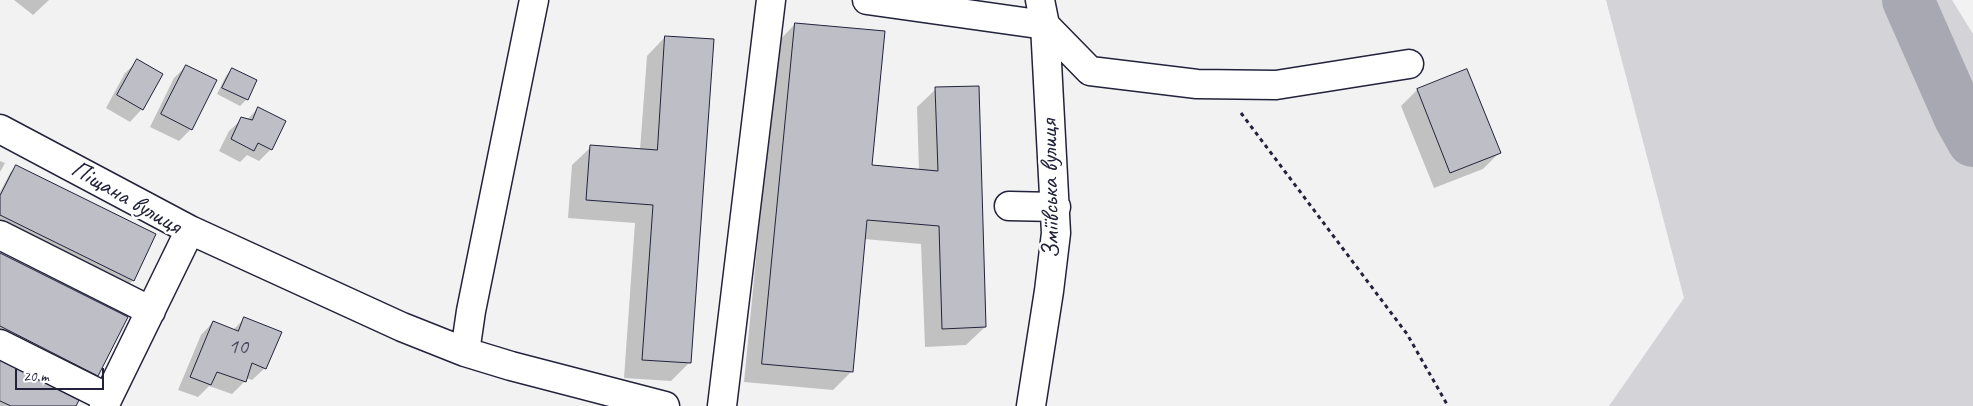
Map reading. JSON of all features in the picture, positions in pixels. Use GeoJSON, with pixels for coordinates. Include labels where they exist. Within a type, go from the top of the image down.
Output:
{"type":"FeatureCollection","features":[{"type":"Feature","properties":{"kind":"street"},"geometry":{"type":"LineString","coordinates":[[465,352],[473,301],[534,0]]}},
{"type":"Feature","properties":{"kind":"street"},"geometry":{"type":"LineString","coordinates":[[722,406],[771,0]]}},
{"type":"Feature","properties":{"kind":"street"},"geometry":{"type":"LineString","coordinates":[[867,0],[1042,12],[1090,71],[1197,84],[1276,85],[1409,64]]}},
{"type":"Feature","properties":{"kind":"street","name":"Зміївська вулиця"},"geometry":{"type":"LineString","coordinates":[[1031,406],[1054,259],[1056,233],[1056,207],[1042,12]]}},
{"type":"Feature","properties":{"kind":"street","name":"Піщана вулиця"},"geometry":{"type":"LineString","coordinates":[[0,129],[190,230],[106,402]]}},
{"type":"Feature","properties":{"kind":"street"},"geometry":{"type":"LineString","coordinates":[[1009,206],[1056,207]]}},
{"type":"Feature","properties":{"kind":"street"},"geometry":{"type":"LineString","coordinates":[[190,230],[402,327],[465,352],[511,366],[665,406]]}},
{"type":"Feature","properties":{"kind":"street"},"geometry":{"type":"LineString","coordinates":[[0,235],[151,311]]}},
{"type":"Feature","properties":{"kind":"street"},"geometry":{"type":"LineString","coordinates":[[0,344],[106,402]]}},
{"type":"Feature","properties":{"kind":"path"},"geometry":{"type":"LineString","coordinates":[[1233,108],[1241,112],[1407,334],[1448,406]]}},
{"type":"Feature","properties":{"kind":"shaded area"},"geometry":{"type":"Polygon","coordinates":[[[1606,0],[1952,0],[1973,34],[1973,406],[1609,406],[1684,298],[1606,0]]]}},
{"type":"Feature","properties":{"kind":"building"},"geometry":{"type":"Polygon","coordinates":[[[795,23],[885,31],[872,165],[938,171],[935,87],[979,86],[986,327],[942,329],[939,226],[867,220],[853,372],[762,364],[795,23]]]}},
{"type":"Feature","properties":{"kind":"building"},"geometry":{"type":"Polygon","coordinates":[[[665,36],[714,39],[691,363],[642,360],[653,205],[586,200],[590,145],[657,150],[665,36]]]}},
{"type":"Feature","properties":{"kind":"building"},"geometry":{"type":"Polygon","coordinates":[[[137,59],[163,74],[143,110],[117,95],[137,59]]]}},
{"type":"Feature","properties":{"kind":"building"},"geometry":{"type":"Polygon","coordinates":[[[186,65],[217,80],[192,130],[161,114],[186,65]]]}},
{"type":"Feature","properties":{"kind":"building"},"geometry":{"type":"Polygon","coordinates":[[[232,68],[257,80],[248,100],[222,88],[232,68]]]}},
{"type":"Feature","properties":{"kind":"building"},"geometry":{"type":"Polygon","coordinates":[[[1467,69],[1501,153],[1450,173],[1417,89],[1467,69]]]}},
{"type":"Feature","properties":{"kind":"building"},"geometry":{"type":"Polygon","coordinates":[[[258,107],[286,121],[272,150],[258,143],[254,151],[231,139],[241,117],[252,120],[258,107]]]}},
{"type":"Feature","properties":{"kind":"building"},"geometry":{"type":"Polygon","coordinates":[[[16,165],[156,234],[134,281],[0,215],[0,196],[16,165]]]}},
{"type":"Feature","properties":{"kind":"building"},"geometry":{"type":"Polygon","coordinates":[[[0,253],[128,317],[98,376],[0,326],[0,253]]]}},
{"type":"Feature","properties":{"kind":"building"},"geometry":{"type":"Polygon","coordinates":[[[244,317],[282,332],[266,369],[252,363],[246,382],[217,372],[211,385],[190,377],[213,321],[238,331],[244,317]]]}},
{"type":"Feature","properties":{"kind":"building"},"geometry":{"type":"Polygon","coordinates":[[[0,360],[79,400],[76,406],[11,406],[0,401],[0,360]]]}},
{"type":"Feature","properties":{"kind":"waterway"},"geometry":{"type":"LineString","coordinates":[[1908,0],[1960,118],[1973,141]]}}]}
